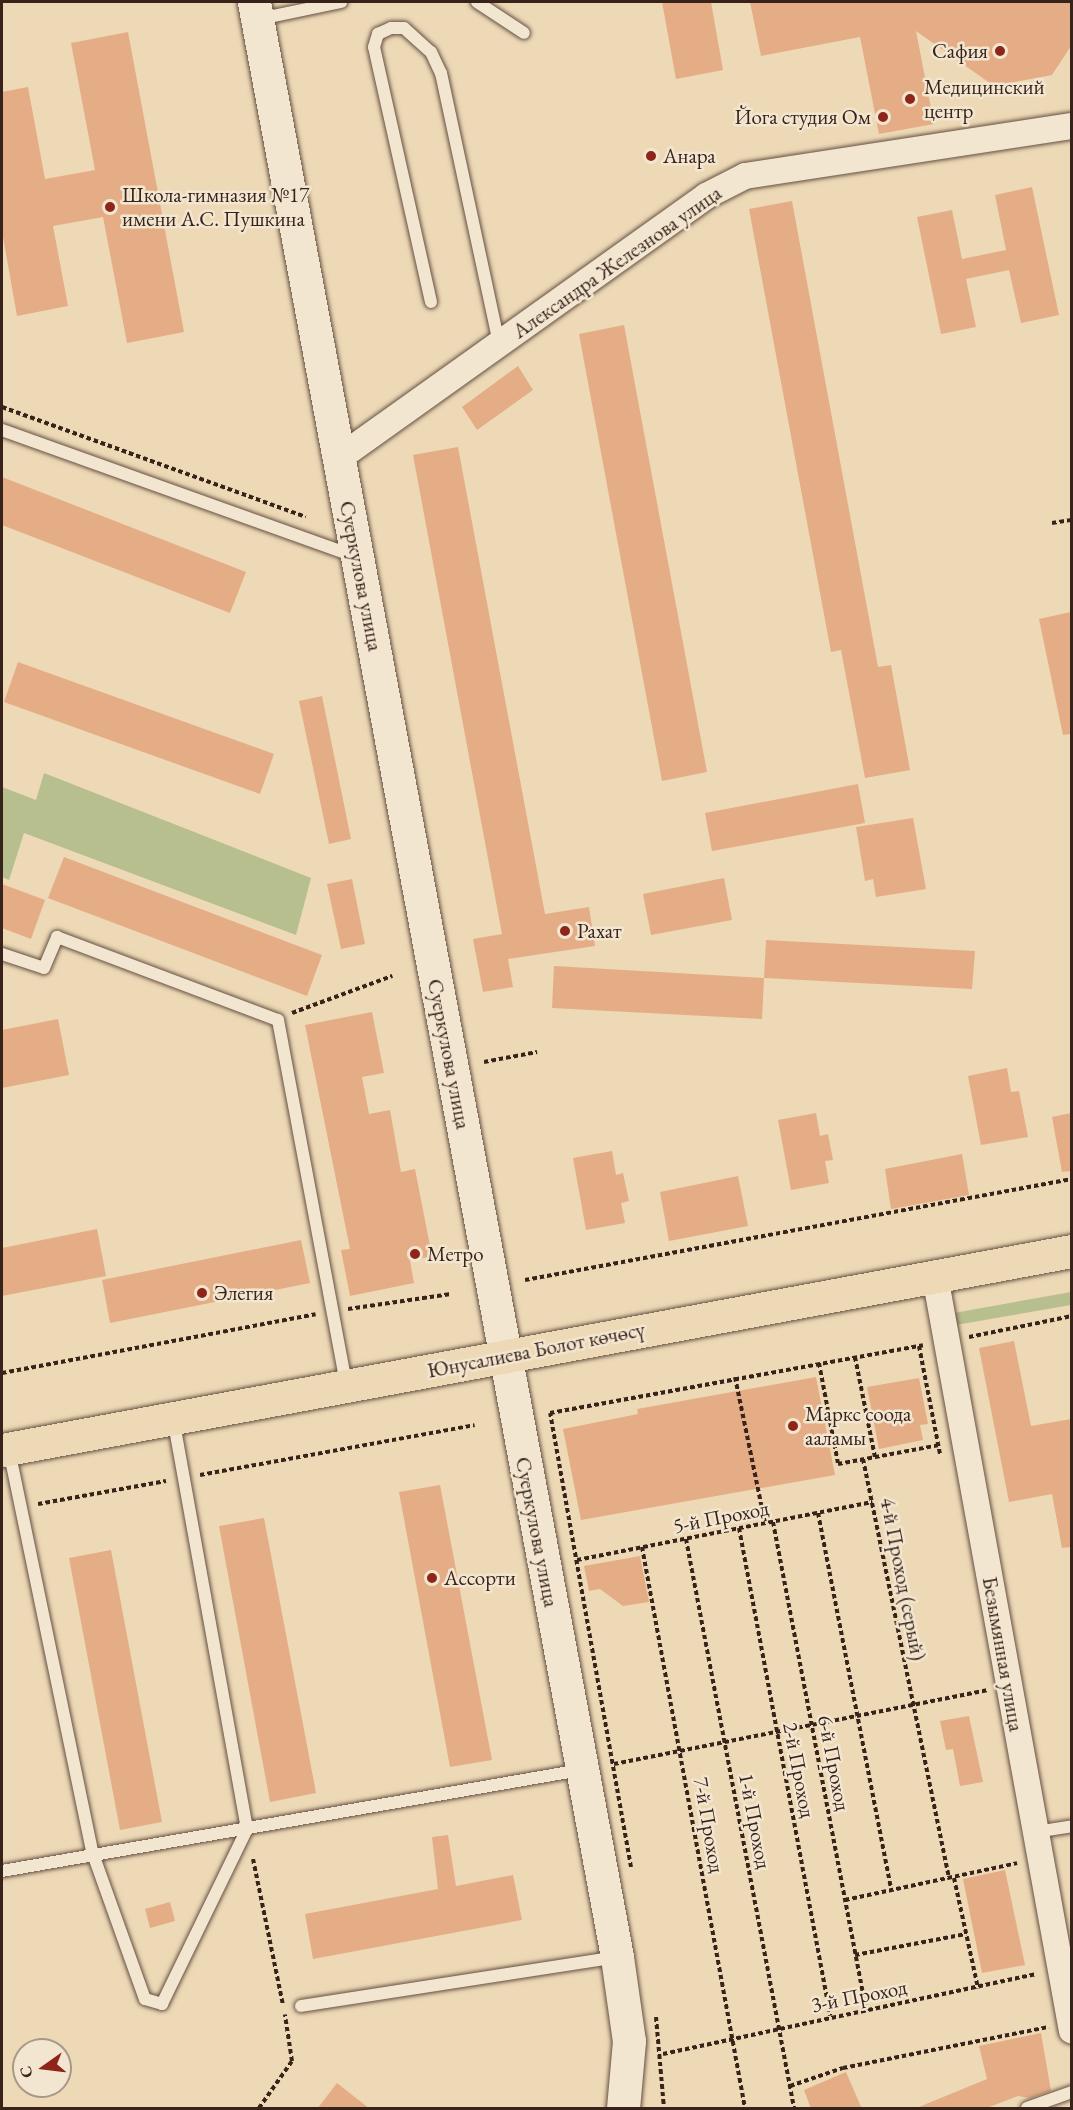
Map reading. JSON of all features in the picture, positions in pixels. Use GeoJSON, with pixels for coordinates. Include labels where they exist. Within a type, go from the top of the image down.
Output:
{"type":"FeatureCollection","features":[{"type":"Feature","properties":{"kind":"main road","name":"Суеркулова улица"},"geometry":{"type":"LineString","coordinates":[[256,10],[503,1357],[617,1957],[629,2041],[623,2109]]}},
{"type":"Feature","properties":{"kind":"main road","name":"Юнусалиева Болот көчөсү"},"geometry":{"type":"LineString","coordinates":[[5,1449],[1071,1251]]}},
{"type":"Feature","properties":{"kind":"street","name":"Александра Железнова улица"},"geometry":{"type":"LineString","coordinates":[[339,458],[706,196],[745,176],[1071,126]]}},
{"type":"Feature","properties":{"kind":"street","name":"Безымянная улица"},"geometry":{"type":"LineString","coordinates":[[935,1276],[1036,1832],[1066,1979],[1071,2027]]}},
{"type":"Feature","properties":{"kind":"lane"},"geometry":{"type":"LineString","coordinates":[[256,10],[341,2]]}},
{"type":"Feature","properties":{"kind":"lane"},"geometry":{"type":"LineString","coordinates":[[477,2],[524,33]]}},
{"type":"Feature","properties":{"kind":"lane"},"geometry":{"type":"LineString","coordinates":[[431,302],[374,46],[378,34],[391,28],[404,28],[431,52],[441,73],[499,344]]}},
{"type":"Feature","properties":{"kind":"lane"},"geometry":{"type":"LineString","coordinates":[[2,430],[357,558]]}},
{"type":"Feature","properties":{"kind":"lane"},"geometry":{"type":"LineString","coordinates":[[2,954],[44,968],[57,937],[278,1020],[346,1386]]}},
{"type":"Feature","properties":{"kind":"lane"},"geometry":{"type":"LineString","coordinates":[[5,1449],[22,1506],[93,1854],[145,1999],[162,2004],[247,1829],[173,1418]]}},
{"type":"Feature","properties":{"kind":"lane"},"geometry":{"type":"LineString","coordinates":[[2,1871],[582,1770]]}},
{"type":"Feature","properties":{"kind":"lane"},"geometry":{"type":"LineString","coordinates":[[1036,1832],[1071,1826]]}},
{"type":"Feature","properties":{"kind":"lane"},"geometry":{"type":"LineString","coordinates":[[301,2006],[617,1957]]}},
{"type":"Feature","properties":{"kind":"lane"},"geometry":{"type":"LineString","coordinates":[[1027,2109],[1071,2092]]}},
{"type":"Feature","properties":{"kind":"path"},"geometry":{"type":"LineString","coordinates":[[2,406],[306,517]]}},
{"type":"Feature","properties":{"kind":"path"},"geometry":{"type":"LineString","coordinates":[[1052,523],[1071,520]]}},
{"type":"Feature","properties":{"kind":"path"},"geometry":{"type":"LineString","coordinates":[[278,1020],[349,988],[392,976]]}},
{"type":"Feature","properties":{"kind":"path"},"geometry":{"type":"LineString","coordinates":[[484,1062],[537,1052]]}},
{"type":"Feature","properties":{"kind":"path"},"geometry":{"type":"LineString","coordinates":[[525,1280],[1071,1179]]}},
{"type":"Feature","properties":{"kind":"path"},"geometry":{"type":"LineString","coordinates":[[2,1373],[332,1311],[451,1294]]}},
{"type":"Feature","properties":{"kind":"path"},"geometry":{"type":"LineString","coordinates":[[634,1880],[550,1413],[1071,1316]]}},
{"type":"Feature","properties":{"kind":"path"},"geometry":{"type":"LineString","coordinates":[[855,1357],[875,1457]]}},
{"type":"Feature","properties":{"kind":"path"},"geometry":{"type":"LineString","coordinates":[[819,1363],[838,1464],[965,1440]]}},
{"type":"Feature","properties":{"kind":"path"},"geometry":{"type":"LineString","coordinates":[[735,1377],[765,1523]]}},
{"type":"Feature","properties":{"kind":"path"},"geometry":{"type":"LineString","coordinates":[[22,1506],[474,1425]]}},
{"type":"Feature","properties":{"kind":"path","name":"4-й Проход (серый)"},"geometry":{"type":"LineString","coordinates":[[863,1459],[913,1705],[978,1988]]}},
{"type":"Feature","properties":{"kind":"path","name":"5-й Проход"},"geometry":{"type":"LineString","coordinates":[[577,1560],[872,1502]]}},
{"type":"Feature","properties":{"kind":"path"},"geometry":{"type":"LineString","coordinates":[[818,1513],[891,1890]]}},
{"type":"Feature","properties":{"kind":"path","name":"6-й Проход"},"geometry":{"type":"LineString","coordinates":[[773,1522],[866,2010]]}},
{"type":"Feature","properties":{"kind":"path","name":"2-й Проход"},"geometry":{"type":"LineString","coordinates":[[739,1528],[830,2016]]}},
{"type":"Feature","properties":{"kind":"path","name":"1-й Проход"},"geometry":{"type":"LineString","coordinates":[[686,1539],[794,2109]]}},
{"type":"Feature","properties":{"kind":"path","name":"7-й Проход"},"geometry":{"type":"LineString","coordinates":[[642,1547],[746,2109]]}},
{"type":"Feature","properties":{"kind":"path"},"geometry":{"type":"LineString","coordinates":[[614,1764],[1009,1686]]}},
{"type":"Feature","properties":{"kind":"path"},"geometry":{"type":"LineString","coordinates":[[247,1829],[292,2061],[259,2109]]}},
{"type":"Feature","properties":{"kind":"path"},"geometry":{"type":"LineString","coordinates":[[845,1900],[1041,1857]]}},
{"type":"Feature","properties":{"kind":"path"},"geometry":{"type":"LineString","coordinates":[[855,1955],[966,1934]]}},
{"type":"Feature","properties":{"kind":"path","name":"3-й Проход"},"geometry":{"type":"LineString","coordinates":[[663,2054],[778,2026],[978,1988],[1066,1979]]}},
{"type":"Feature","properties":{"kind":"path"},"geometry":{"type":"LineString","coordinates":[[655,2007],[663,2054],[664,2109]]}},
{"type":"Feature","properties":{"kind":"path"},"geometry":{"type":"LineString","coordinates":[[790,2086],[843,2068],[1071,2027]]}},
{"type":"Feature","properties":{"kind":"green space"},"geometry":{"type":"Polygon","coordinates":[[[44,773],[311,878],[296,935],[24,833],[9,880],[2,877],[2,787],[36,800],[44,773]]]}},
{"type":"Feature","properties":{"kind":"green space"},"geometry":{"type":"Polygon","coordinates":[[[1071,1292],[1071,1305],[956,1325],[954,1313],[1071,1292]]]}},
{"type":"Feature","properties":{"kind":"building"},"geometry":{"type":"Polygon","coordinates":[[[662,2],[711,2],[723,70],[676,79],[662,2]]]}},
{"type":"Feature","properties":{"kind":"building"},"geometry":{"type":"Polygon","coordinates":[[[750,2],[1071,2],[1071,46],[1052,75],[994,86],[916,31],[934,124],[879,134],[860,37],[761,56],[750,2]]]}},
{"type":"Feature","properties":{"kind":"building"},"geometry":{"type":"Polygon","coordinates":[[[128,32],[184,332],[127,343],[103,217],[53,226],[68,306],[17,316],[2,231],[2,92],[28,87],[45,179],[95,170],[71,43],[128,32]]]}},
{"type":"Feature","properties":{"kind":"building"},"geometry":{"type":"Polygon","coordinates":[[[1032,187],[1059,315],[1021,323],[1009,270],[966,279],[976,327],[941,334],[917,217],[952,210],[962,259],[1006,250],[995,195],[1032,187]]]}},
{"type":"Feature","properties":{"kind":"building"},"geometry":{"type":"Polygon","coordinates":[[[792,201],[878,667],[891,665],[910,770],[865,778],[841,650],[831,652],[749,209],[792,201]]]}},
{"type":"Feature","properties":{"kind":"building"},"geometry":{"type":"Polygon","coordinates":[[[624,325],[707,772],[662,781],[579,334],[624,325]]]}},
{"type":"Feature","properties":{"kind":"building"},"geometry":{"type":"Polygon","coordinates":[[[518,366],[533,390],[477,430],[462,407],[518,366]]]}},
{"type":"Feature","properties":{"kind":"building"},"geometry":{"type":"Polygon","coordinates":[[[458,447],[545,914],[589,907],[595,946],[508,959],[513,987],[483,992],[473,939],[502,934],[413,455],[458,447]]]}},
{"type":"Feature","properties":{"kind":"building"},"geometry":{"type":"Polygon","coordinates":[[[2,477],[246,572],[230,613],[2,525],[2,477]]]}},
{"type":"Feature","properties":{"kind":"building"},"geometry":{"type":"Polygon","coordinates":[[[1071,612],[1071,734],[1063,735],[1039,619],[1071,612]]]}},
{"type":"Feature","properties":{"kind":"building"},"geometry":{"type":"Polygon","coordinates":[[[18,662],[274,754],[260,794],[4,702],[18,662]]]}},
{"type":"Feature","properties":{"kind":"building"},"geometry":{"type":"Polygon","coordinates":[[[322,696],[351,839],[329,844],[299,701],[322,696]]]}},
{"type":"Feature","properties":{"kind":"building"},"geometry":{"type":"Polygon","coordinates":[[[858,784],[865,823],[712,851],[705,813],[858,784]]]}},
{"type":"Feature","properties":{"kind":"building"},"geometry":{"type":"Polygon","coordinates":[[[913,818],[926,889],[876,897],[873,879],[865,881],[856,827],[913,818]]]}},
{"type":"Feature","properties":{"kind":"building"},"geometry":{"type":"Polygon","coordinates":[[[64,857],[322,955],[307,996],[48,898],[64,857]]]}},
{"type":"Feature","properties":{"kind":"building"},"geometry":{"type":"Polygon","coordinates":[[[724,878],[732,920],[651,935],[643,894],[724,878]]]}},
{"type":"Feature","properties":{"kind":"building"},"geometry":{"type":"Polygon","coordinates":[[[352,879],[365,944],[341,949],[327,884],[352,879]]]}},
{"type":"Feature","properties":{"kind":"building"},"geometry":{"type":"Polygon","coordinates":[[[2,884],[45,900],[31,939],[2,928],[2,884]]]}},
{"type":"Feature","properties":{"kind":"building"},"geometry":{"type":"Polygon","coordinates":[[[766,940],[975,951],[972,989],[764,978],[766,940]]]}},
{"type":"Feature","properties":{"kind":"building"},"geometry":{"type":"Polygon","coordinates":[[[554,966],[764,978],[762,1019],[552,1008],[554,966]]]}},
{"type":"Feature","properties":{"kind":"building"},"geometry":{"type":"Polygon","coordinates":[[[372,1012],[384,1073],[362,1077],[369,1114],[390,1110],[401,1172],[415,1169],[432,1256],[410,1261],[414,1283],[350,1296],[341,1250],[350,1249],[305,1025],[372,1012]]]}},
{"type":"Feature","properties":{"kind":"building"},"geometry":{"type":"Polygon","coordinates":[[[58,1019],[69,1075],[2,1088],[2,1030],[58,1019]]]}},
{"type":"Feature","properties":{"kind":"building"},"geometry":{"type":"Polygon","coordinates":[[[1007,1068],[1011,1092],[1019,1091],[1028,1137],[981,1145],[968,1076],[1007,1068]]]}},
{"type":"Feature","properties":{"kind":"building"},"geometry":{"type":"Polygon","coordinates":[[[816,1113],[820,1136],[828,1134],[833,1160],[825,1161],[829,1183],[791,1190],[778,1120],[816,1113]]]}},
{"type":"Feature","properties":{"kind":"building"},"geometry":{"type":"Polygon","coordinates":[[[1071,1113],[1071,1171],[1062,1172],[1052,1117],[1071,1113]]]}},
{"type":"Feature","properties":{"kind":"building"},"geometry":{"type":"Polygon","coordinates":[[[612,1151],[616,1175],[623,1173],[629,1201],[621,1203],[625,1223],[586,1230],[573,1158],[612,1151]]]}},
{"type":"Feature","properties":{"kind":"building"},"geometry":{"type":"Polygon","coordinates":[[[962,1154],[969,1195],[891,1209],[885,1169],[962,1154]]]}},
{"type":"Feature","properties":{"kind":"building"},"geometry":{"type":"Polygon","coordinates":[[[738,1176],[748,1226],[669,1241],[660,1192],[738,1176]]]}},
{"type":"Feature","properties":{"kind":"building"},"geometry":{"type":"Polygon","coordinates":[[[97,1229],[106,1276],[2,1296],[2,1248],[97,1229]]]}},
{"type":"Feature","properties":{"kind":"building"},"geometry":{"type":"Polygon","coordinates":[[[301,1240],[310,1283],[110,1323],[102,1280],[301,1240]]]}},
{"type":"Feature","properties":{"kind":"building"},"geometry":{"type":"Polygon","coordinates":[[[1014,1341],[1031,1426],[1071,1419],[1071,1547],[1062,1548],[1052,1494],[1009,1502],[979,1348],[1014,1341]]]}},
{"type":"Feature","properties":{"kind":"building"},"geometry":{"type":"Polygon","coordinates":[[[816,1377],[835,1475],[581,1520],[563,1429],[638,1414],[637,1409],[816,1377]]]}},
{"type":"Feature","properties":{"kind":"building"},"geometry":{"type":"Polygon","coordinates":[[[919,1378],[928,1424],[920,1425],[923,1440],[879,1449],[867,1387],[919,1378]]]}},
{"type":"Feature","properties":{"kind":"building"},"geometry":{"type":"Polygon","coordinates":[[[440,1485],[492,1760],[450,1767],[399,1492],[440,1485]]]}},
{"type":"Feature","properties":{"kind":"building"},"geometry":{"type":"Polygon","coordinates":[[[264,1518],[316,1793],[270,1802],[219,1526],[264,1518]]]}},
{"type":"Feature","properties":{"kind":"building"},"geometry":{"type":"Polygon","coordinates":[[[111,1550],[162,1822],[120,1830],[69,1558],[111,1550]]]}},
{"type":"Feature","properties":{"kind":"building"},"geometry":{"type":"Polygon","coordinates":[[[640,1556],[649,1602],[623,1606],[600,1589],[589,1591],[584,1566],[640,1556]]]}},
{"type":"Feature","properties":{"kind":"building"},"geometry":{"type":"Polygon","coordinates":[[[969,1716],[983,1782],[960,1786],[953,1749],[946,1750],[940,1721],[969,1716]]]}},
{"type":"Feature","properties":{"kind":"building"},"geometry":{"type":"Polygon","coordinates":[[[448,1835],[456,1886],[513,1875],[522,1920],[313,1959],[305,1914],[438,1889],[432,1837],[448,1835]]]}},
{"type":"Feature","properties":{"kind":"building"},"geometry":{"type":"Polygon","coordinates":[[[1005,1870],[1025,1965],[982,1973],[963,1879],[1005,1870]]]}},
{"type":"Feature","properties":{"kind":"building"},"geometry":{"type":"Polygon","coordinates":[[[170,1902],[175,1921],[150,1928],[145,1909],[170,1902]]]}},
{"type":"Feature","properties":{"kind":"building"},"geometry":{"type":"Polygon","coordinates":[[[1041,2033],[1051,2091],[1030,2098],[1018,2096],[984,2109],[914,2109],[987,2079],[979,2046],[1041,2033]]]}},
{"type":"Feature","properties":{"kind":"building"},"geometry":{"type":"Polygon","coordinates":[[[846,2072],[862,2109],[811,2109],[804,2090],[846,2072]]]}},
{"type":"Feature","properties":{"kind":"building"},"geometry":{"type":"Polygon","coordinates":[[[337,2083],[370,2109],[317,2109],[337,2083]]]}},
{"type":"Feature","properties":{"kind":"place","name":"Сафия"},"geometry":{"type":"Point","coordinates":[1000,51]}},
{"type":"Feature","properties":{"kind":"place","name":"Медицинский центр"},"geometry":{"type":"Point","coordinates":[910,99]}},
{"type":"Feature","properties":{"kind":"place","name":"Йога студия Ом"},"geometry":{"type":"Point","coordinates":[883,117]}},
{"type":"Feature","properties":{"kind":"place","name":"Анара"},"geometry":{"type":"Point","coordinates":[651,156]}},
{"type":"Feature","properties":{"kind":"place","name":"Школа-гимназия №17 имени А.С. Пушкина"},"geometry":{"type":"Point","coordinates":[110,207]}},
{"type":"Feature","properties":{"kind":"place","name":"Рахат"},"geometry":{"type":"Point","coordinates":[565,931]}},
{"type":"Feature","properties":{"kind":"place","name":"Метро"},"geometry":{"type":"Point","coordinates":[415,1254]}},
{"type":"Feature","properties":{"kind":"place","name":"Элегия"},"geometry":{"type":"Point","coordinates":[202,1293]}},
{"type":"Feature","properties":{"kind":"place","name":"Маркс соода ааламы"},"geometry":{"type":"Point","coordinates":[793,1426]}},
{"type":"Feature","properties":{"kind":"place","name":"Ассорти"},"geometry":{"type":"Point","coordinates":[432,1578]}}]}
